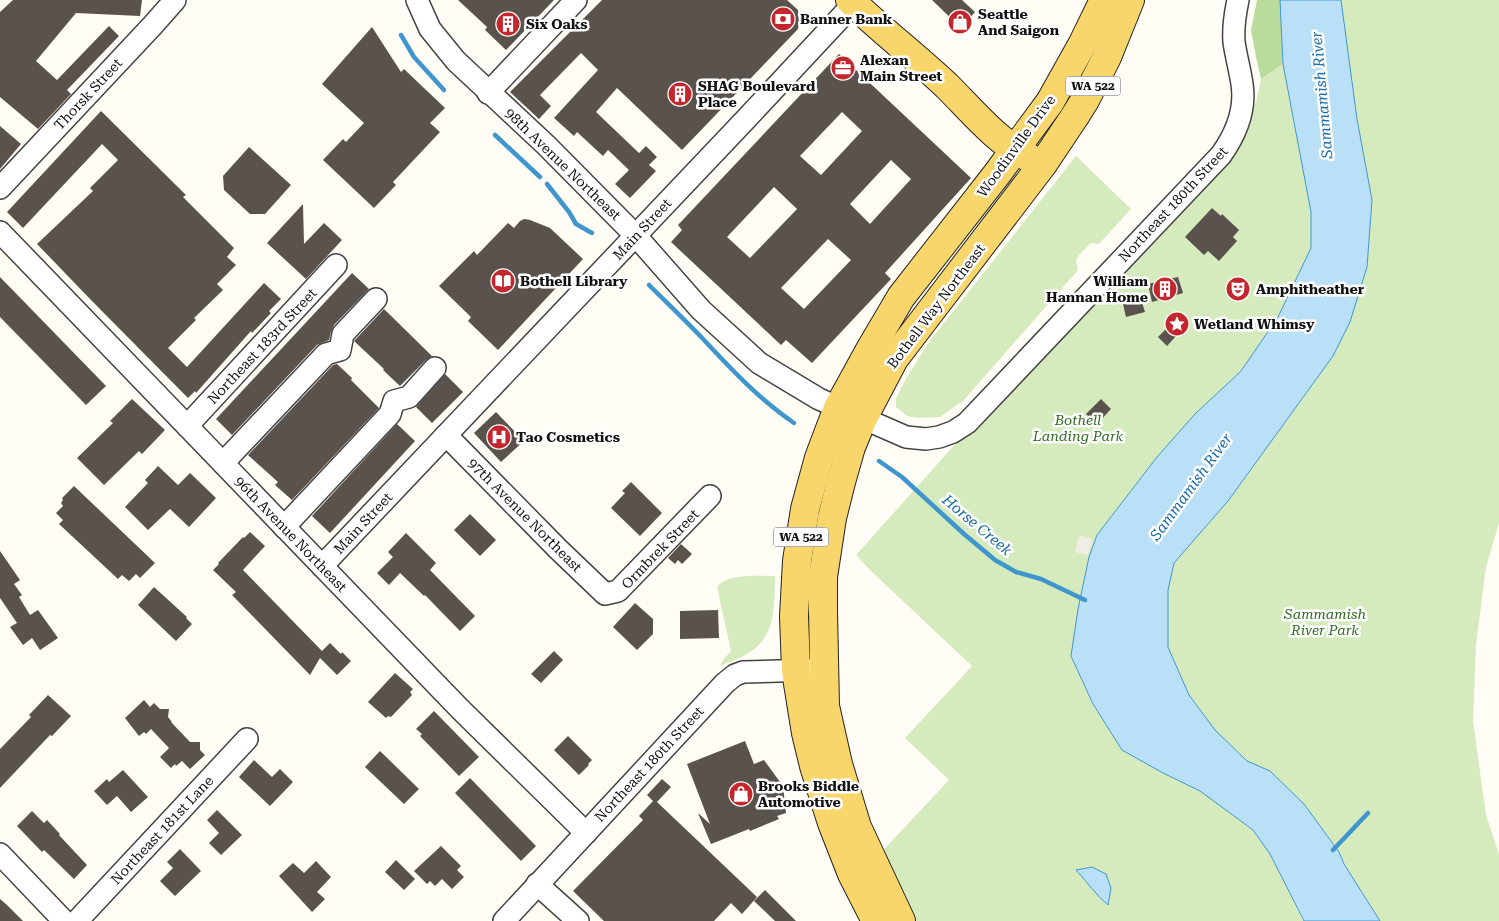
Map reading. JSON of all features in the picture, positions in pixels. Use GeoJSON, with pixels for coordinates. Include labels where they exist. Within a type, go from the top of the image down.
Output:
{"type":"FeatureCollection","features":[{"type":"Feature","properties":{"kind":"main road","name":"Woodinville Drive"},"geometry":{"type":"LineString","coordinates":[[931,259],[1050,102],[1083,43],[1104,0]]}},
{"type":"Feature","properties":{"kind":"main road","name":"WA 522"},"geometry":{"type":"LineString","coordinates":[[1042,164],[1085,100],[1107,57],[1130,0]]}},
{"type":"Feature","properties":{"kind":"main road"},"geometry":{"type":"LineString","coordinates":[[860,1],[984,124],[1019,144],[1042,164]]}},
{"type":"Feature","properties":{"kind":"main road","name":"Bothell Way Northeast"},"geometry":{"type":"LineString","coordinates":[[876,921],[852,874],[832,823],[806,733],[796,671],[794,616],[797,561],[805,509],[819,458],[851,413],[1042,164]]}},
{"type":"Feature","properties":{"kind":"main road","name":"Bothell Way Northeast"},"geometry":{"type":"LineString","coordinates":[[900,921],[857,827],[838,764],[825,706],[823,577],[832,518],[840,482],[851,447],[852,382],[901,297],[931,259]]}},
{"type":"Feature","properties":{"kind":"street","name":"Thorsk Street"},"geometry":{"type":"LineString","coordinates":[[0,188],[153,25],[174,0]]}},
{"type":"Feature","properties":{"kind":"street","name":"98th Avenue Northeast"},"geometry":{"type":"LineString","coordinates":[[417,0],[430,29],[456,61],[488,93],[546,145],[636,236],[701,310],[759,363],[820,399],[851,413]]}},
{"type":"Feature","properties":{"kind":"street"},"geometry":{"type":"LineString","coordinates":[[488,93],[576,0]]}},
{"type":"Feature","properties":{"kind":"street","name":"Northeast 180th Street"},"geometry":{"type":"LineString","coordinates":[[851,413],[906,437],[926,439],[953,432],[967,423],[1221,156],[1233,137],[1242,110],[1243,92],[1234,42],[1238,0]]}},
{"type":"Feature","properties":{"kind":"street","name":"Main Street"},"geometry":{"type":"LineString","coordinates":[[322,566],[860,1]]}},
{"type":"Feature","properties":{"kind":"street","name":"96th Avenue Northeast"},"geometry":{"type":"LineString","coordinates":[[0,232],[460,709],[586,833]]}},
{"type":"Feature","properties":{"kind":"street","name":"Northeast 183rd Street"},"geometry":{"type":"LineString","coordinates":[[187,426],[336,266]]}},
{"type":"Feature","properties":{"kind":"street"},"geometry":{"type":"LineString","coordinates":[[223,463],[326,354],[340,350],[343,334],[376,299]]}},
{"type":"Feature","properties":{"kind":"street"},"geometry":{"type":"LineString","coordinates":[[284,527],[390,414],[394,401],[409,397],[435,368]]}},
{"type":"Feature","properties":{"kind":"street","name":"97th Avenue Northeast"},"geometry":{"type":"LineString","coordinates":[[446,436],[605,594]]}},
{"type":"Feature","properties":{"kind":"street","name":"Ormbrek Street"},"geometry":{"type":"LineString","coordinates":[[605,594],[618,591],[710,496]]}},
{"type":"Feature","properties":{"kind":"street","name":"Northeast 180th Street"},"geometry":{"type":"LineString","coordinates":[[504,921],[725,683],[735,675],[743,672],[824,669]]}},
{"type":"Feature","properties":{"kind":"street","name":"Northeast 181st Lane"},"geometry":{"type":"LineString","coordinates":[[77,921],[247,739]]}},
{"type":"Feature","properties":{"kind":"street"},"geometry":{"type":"LineString","coordinates":[[0,854],[64,921]]}},
{"type":"Feature","properties":{"kind":"street"},"geometry":{"type":"LineString","coordinates":[[537,884],[578,921]]}},
{"type":"Feature","properties":{"kind":"green space"},"geometry":{"type":"Polygon","coordinates":[[[1257,0],[1280,0],[1283,64],[1261,79],[1251,30],[1257,0]]]}},
{"type":"Feature","properties":{"kind":"green space","name":"Sammamish River Park"},"geometry":{"type":"Polygon","coordinates":[[[1341,0],[1499,0],[1499,523],[1486,567],[1476,645],[1473,721],[1486,815],[1499,854],[1499,921],[1380,921],[1328,836],[1270,771],[1247,761],[1215,730],[1189,695],[1168,647],[1168,590],[1174,563],[1228,501],[1333,356],[1350,322],[1367,267],[1372,200],[1357,119],[1341,0]]]}},
{"type":"Feature","properties":{"kind":"green space","name":"Bothell Landing Park"},"geometry":{"type":"Polygon","coordinates":[[[1283,64],[1311,212],[1311,247],[1278,317],[1241,371],[1195,414],[1157,457],[1097,535],[1071,656],[1093,704],[1122,750],[1200,791],[1253,830],[1270,854],[1303,921],[901,921],[873,861],[949,780],[905,738],[972,666],[856,555],[966,432],[1240,138],[1256,102],[1261,79],[1283,64]]]}},
{"type":"Feature","properties":{"kind":"green space"},"geometry":{"type":"Polygon","coordinates":[[[1076,156],[1131,209],[1099,244],[1091,243],[1079,255],[1076,261],[1078,270],[963,401],[940,417],[917,418],[907,416],[896,407],[896,399],[905,380],[929,342],[1076,156]]]}},
{"type":"Feature","properties":{"kind":"green space"},"geometry":{"type":"Polygon","coordinates":[[[775,576],[772,621],[763,640],[745,655],[720,666],[731,651],[717,587],[728,579],[736,577],[775,576]]]}},
{"type":"Feature","properties":{"kind":"shaded area"},"geometry":{"type":"Polygon","coordinates":[[[1079,535],[1093,539],[1088,555],[1075,552],[1079,535]]]}},
{"type":"Feature","properties":{"kind":"water","name":"Sammamish River"},"geometry":{"type":"Polygon","coordinates":[[[1280,0],[1341,0],[1357,119],[1372,200],[1367,267],[1350,322],[1333,356],[1228,501],[1174,563],[1168,590],[1168,647],[1189,695],[1215,730],[1247,761],[1270,771],[1304,804],[1339,852],[1344,864],[1380,921],[1304,921],[1270,854],[1253,830],[1200,791],[1122,750],[1093,704],[1071,656],[1078,609],[1089,557],[1097,535],[1157,457],[1195,414],[1241,371],[1278,317],[1311,248],[1311,212],[1283,64],[1280,0]]]}},
{"type":"Feature","properties":{"kind":"water"},"geometry":{"type":"Polygon","coordinates":[[[1092,867],[1106,874],[1111,888],[1108,905],[1076,870],[1092,867]]]}},
{"type":"Feature","properties":{"kind":"building"},"geometry":{"type":"Polygon","coordinates":[[[13,0],[142,0],[140,16],[76,13],[36,61],[57,80],[109,26],[119,36],[67,90],[71,94],[38,129],[0,97],[0,12],[13,0]]]}},
{"type":"Feature","properties":{"kind":"building","name":"Six Oaks"},"geometry":{"type":"Polygon","coordinates":[[[458,0],[554,0],[506,50],[485,30],[487,27],[458,0]]]}},
{"type":"Feature","properties":{"kind":"building","name":"SHAG Boulevard Place"},"geometry":{"type":"Polygon","coordinates":[[[602,0],[787,0],[798,10],[798,29],[682,150],[617,88],[596,112],[639,153],[646,146],[657,157],[649,165],[656,171],[630,198],[615,184],[629,170],[608,150],[603,156],[577,132],[574,136],[554,118],[598,70],[581,53],[540,95],[551,106],[539,119],[510,92],[602,0]]]}},
{"type":"Feature","properties":{"kind":"building"},"geometry":{"type":"Polygon","coordinates":[[[932,0],[962,0],[975,12],[961,28],[932,0]]]}},
{"type":"Feature","properties":{"kind":"building"},"geometry":{"type":"Polygon","coordinates":[[[372,27],[401,72],[404,69],[445,108],[430,123],[440,132],[393,182],[396,185],[374,208],[323,160],[343,139],[346,142],[364,123],[322,84],[372,27]]]}},
{"type":"Feature","properties":{"kind":"building"},"geometry":{"type":"Polygon","coordinates":[[[839,54],[971,178],[885,273],[891,279],[812,363],[786,340],[781,345],[671,242],[682,230],[678,225],[839,54]],[[842,112],[800,156],[821,175],[862,131],[842,112]],[[891,160],[850,204],[870,224],[911,179],[891,160]],[[774,187],[727,237],[750,258],[797,209],[774,187]],[[828,239],[781,288],[804,309],[851,260],[828,239]]]}},
{"type":"Feature","properties":{"kind":"building"},"geometry":{"type":"Polygon","coordinates":[[[101,111],[186,195],[183,197],[234,248],[227,257],[236,265],[217,284],[223,290],[194,318],[196,320],[168,348],[187,367],[264,283],[281,299],[269,311],[271,313],[252,333],[251,331],[196,393],[195,391],[188,398],[37,244],[93,191],[90,188],[118,160],[102,144],[23,228],[7,212],[101,111]]]}},
{"type":"Feature","properties":{"kind":"building"},"geometry":{"type":"Polygon","coordinates":[[[0,126],[21,144],[0,169],[0,126]]]}},
{"type":"Feature","properties":{"kind":"building"},"geometry":{"type":"Polygon","coordinates":[[[249,147],[291,185],[265,214],[250,214],[224,190],[223,176],[249,147]]]}},
{"type":"Feature","properties":{"kind":"building"},"geometry":{"type":"Polygon","coordinates":[[[303,204],[304,244],[324,223],[342,240],[306,279],[267,243],[303,204]]]}},
{"type":"Feature","properties":{"kind":"building"},"geometry":{"type":"Polygon","coordinates":[[[1212,208],[1221,216],[1222,214],[1239,230],[1233,237],[1237,241],[1219,261],[1208,251],[1204,255],[1185,237],[1212,208]]]}},
{"type":"Feature","properties":{"kind":"building","name":"Bothell Library"},"geometry":{"type":"Polygon","coordinates":[[[524,219],[550,228],[583,259],[498,350],[468,321],[471,317],[439,286],[474,251],[477,255],[508,223],[514,228],[524,219]]]}},
{"type":"Feature","properties":{"kind":"building"},"geometry":{"type":"Polygon","coordinates":[[[352,273],[369,289],[334,325],[329,340],[317,345],[232,435],[216,419],[352,273]]]}},
{"type":"Feature","properties":{"kind":"building"},"geometry":{"type":"Polygon","coordinates":[[[0,277],[106,386],[86,405],[0,317],[0,277]]]}},
{"type":"Feature","properties":{"kind":"building","name":"William Hannan Home"},"geometry":{"type":"Polygon","coordinates":[[[1178,277],[1183,293],[1152,302],[1148,284],[1178,277]]]}},
{"type":"Feature","properties":{"kind":"building"},"geometry":{"type":"Polygon","coordinates":[[[1141,299],[1145,312],[1126,317],[1123,304],[1141,299]]]}},
{"type":"Feature","properties":{"kind":"building"},"geometry":{"type":"Polygon","coordinates":[[[384,309],[432,356],[400,386],[354,341],[384,309]]]}},
{"type":"Feature","properties":{"kind":"building"},"geometry":{"type":"Polygon","coordinates":[[[1168,327],[1177,335],[1167,346],[1158,337],[1168,327]]]}},
{"type":"Feature","properties":{"kind":"building"},"geometry":{"type":"Polygon","coordinates":[[[337,364],[379,408],[292,500],[275,485],[278,482],[248,455],[333,365],[337,364]]]}},
{"type":"Feature","properties":{"kind":"building"},"geometry":{"type":"Polygon","coordinates":[[[445,374],[463,392],[432,423],[416,407],[445,374]]]}},
{"type":"Feature","properties":{"kind":"building"},"geometry":{"type":"Polygon","coordinates":[[[132,399],[165,430],[142,454],[139,451],[104,485],[77,458],[113,423],[110,421],[132,399]]]}},
{"type":"Feature","properties":{"kind":"building"},"geometry":{"type":"Polygon","coordinates":[[[1101,399],[1111,409],[1097,424],[1086,414],[1101,399]]]}},
{"type":"Feature","properties":{"kind":"building","name":"Tao Cosmetics"},"geometry":{"type":"Polygon","coordinates":[[[496,412],[524,441],[501,462],[474,433],[496,412]]]}},
{"type":"Feature","properties":{"kind":"building"},"geometry":{"type":"Polygon","coordinates":[[[397,424],[415,441],[330,533],[312,516],[397,424]]]}},
{"type":"Feature","properties":{"kind":"building"},"geometry":{"type":"Polygon","coordinates":[[[158,466],[178,485],[190,473],[216,498],[189,527],[170,509],[148,530],[125,507],[148,483],[145,480],[158,466]]]}},
{"type":"Feature","properties":{"kind":"building"},"geometry":{"type":"Polygon","coordinates":[[[631,482],[662,513],[640,536],[611,508],[625,493],[622,491],[631,482]]]}},
{"type":"Feature","properties":{"kind":"building"},"geometry":{"type":"Polygon","coordinates":[[[74,486],[155,563],[140,578],[136,574],[129,581],[122,575],[118,579],[59,524],[63,520],[56,513],[63,506],[61,503],[62,498],[74,486]]]}},
{"type":"Feature","properties":{"kind":"building"},"geometry":{"type":"Polygon","coordinates":[[[470,514],[496,540],[480,556],[454,530],[470,514]]]}},
{"type":"Feature","properties":{"kind":"building"},"geometry":{"type":"Polygon","coordinates":[[[250,532],[265,546],[243,570],[322,651],[330,643],[351,661],[337,675],[320,658],[310,675],[232,595],[236,592],[213,570],[243,537],[250,532]]]}},
{"type":"Feature","properties":{"kind":"building"},"geometry":{"type":"Polygon","coordinates":[[[406,533],[436,563],[430,570],[475,616],[460,631],[425,595],[400,573],[389,585],[377,573],[393,557],[388,552],[406,533]]]}},
{"type":"Feature","properties":{"kind":"building"},"geometry":{"type":"Polygon","coordinates":[[[681,544],[692,554],[682,564],[678,560],[675,564],[668,558],[681,544]]]}},
{"type":"Feature","properties":{"kind":"building"},"geometry":{"type":"Polygon","coordinates":[[[0,551],[20,580],[14,584],[22,595],[19,597],[30,615],[38,610],[58,638],[40,650],[32,638],[23,645],[10,627],[17,623],[0,598],[0,551]]]}},
{"type":"Feature","properties":{"kind":"building"},"geometry":{"type":"Polygon","coordinates":[[[154,587],[187,617],[192,624],[176,641],[138,605],[154,587]]]}},
{"type":"Feature","properties":{"kind":"building"},"geometry":{"type":"Polygon","coordinates":[[[635,603],[653,619],[653,634],[637,650],[613,627],[635,603]]]}},
{"type":"Feature","properties":{"kind":"building"},"geometry":{"type":"Polygon","coordinates":[[[718,610],[719,638],[680,639],[680,611],[718,610]]]}},
{"type":"Feature","properties":{"kind":"building"},"geometry":{"type":"Polygon","coordinates":[[[554,651],[563,660],[541,683],[531,674],[554,651]]]}},
{"type":"Feature","properties":{"kind":"building"},"geometry":{"type":"Polygon","coordinates":[[[395,673],[413,689],[410,692],[412,695],[391,717],[388,716],[386,718],[368,702],[395,673]]]}},
{"type":"Feature","properties":{"kind":"building"},"geometry":{"type":"Polygon","coordinates":[[[48,695],[71,716],[52,736],[50,735],[0,788],[0,749],[31,717],[29,715],[48,695]]]}},
{"type":"Feature","properties":{"kind":"building"},"geometry":{"type":"Polygon","coordinates":[[[144,700],[150,707],[154,703],[160,709],[169,709],[168,717],[171,722],[190,742],[200,742],[200,750],[205,755],[190,769],[182,761],[171,768],[160,757],[169,748],[151,729],[146,734],[144,732],[139,736],[125,718],[144,700]]]}},
{"type":"Feature","properties":{"kind":"building"},"geometry":{"type":"Polygon","coordinates":[[[434,711],[479,757],[459,776],[420,736],[422,734],[416,729],[434,711]]]}},
{"type":"Feature","properties":{"kind":"building"},"geometry":{"type":"Polygon","coordinates":[[[568,736],[592,760],[579,775],[554,750],[568,736]]]}},
{"type":"Feature","properties":{"kind":"building","name":"Brooks Biddle Automotive"},"geometry":{"type":"Polygon","coordinates":[[[745,741],[754,764],[764,760],[783,786],[786,813],[777,816],[779,819],[750,831],[749,829],[711,844],[698,813],[710,824],[687,764],[745,741]]]}},
{"type":"Feature","properties":{"kind":"building"},"geometry":{"type":"Polygon","coordinates":[[[380,751],[419,789],[404,804],[365,767],[380,751]]]}},
{"type":"Feature","properties":{"kind":"building"},"geometry":{"type":"Polygon","coordinates":[[[254,760],[272,777],[280,769],[293,782],[270,806],[239,777],[254,760]]]}},
{"type":"Feature","properties":{"kind":"building"},"geometry":{"type":"Polygon","coordinates":[[[123,770],[148,797],[131,812],[117,796],[107,805],[94,791],[107,779],[109,782],[123,770]]]}},
{"type":"Feature","properties":{"kind":"building"},"geometry":{"type":"Polygon","coordinates":[[[470,778],[536,846],[521,861],[455,793],[470,778]]]}},
{"type":"Feature","properties":{"kind":"building"},"geometry":{"type":"Polygon","coordinates":[[[662,779],[671,787],[657,802],[757,897],[742,914],[731,903],[714,921],[604,921],[573,891],[643,820],[639,816],[653,801],[647,795],[662,779]]]}},
{"type":"Feature","properties":{"kind":"building"},"geometry":{"type":"Polygon","coordinates":[[[217,810],[242,835],[221,855],[209,843],[219,833],[207,820],[217,810]]]}},
{"type":"Feature","properties":{"kind":"building"},"geometry":{"type":"Polygon","coordinates":[[[32,811],[44,823],[47,820],[87,865],[74,879],[44,850],[42,852],[17,826],[32,811]]]}},
{"type":"Feature","properties":{"kind":"building"},"geometry":{"type":"Polygon","coordinates":[[[441,846],[461,866],[457,870],[464,877],[452,889],[442,879],[435,886],[430,881],[427,884],[414,871],[441,846]]]}},
{"type":"Feature","properties":{"kind":"building"},"geometry":{"type":"Polygon","coordinates":[[[180,849],[201,871],[175,896],[160,881],[173,868],[167,862],[180,849]]]}},
{"type":"Feature","properties":{"kind":"building"},"geometry":{"type":"Polygon","coordinates":[[[396,860],[415,879],[404,890],[385,872],[396,860]]]}},
{"type":"Feature","properties":{"kind":"building"},"geometry":{"type":"Polygon","coordinates":[[[316,861],[331,877],[317,892],[325,899],[312,912],[279,876],[293,863],[304,873],[316,861]]]}},
{"type":"Feature","properties":{"kind":"building"},"geometry":{"type":"Polygon","coordinates":[[[765,890],[796,921],[775,921],[754,901],[765,890]]]}},
{"type":"Feature","properties":{"kind":"building"},"geometry":{"type":"Polygon","coordinates":[[[0,899],[7,905],[23,921],[0,921],[0,899]]]}},
{"type":"Feature","properties":{"kind":"waterway","name":"Horse Creek"},"geometry":{"type":"LineString","coordinates":[[401,35],[414,57],[444,90]]}},
{"type":"Feature","properties":{"kind":"waterway","name":"Horse Creek"},"geometry":{"type":"LineString","coordinates":[[495,135],[540,177]]}},
{"type":"Feature","properties":{"kind":"waterway","name":"Horse Creek"},"geometry":{"type":"LineString","coordinates":[[547,184],[576,224],[592,233]]}},
{"type":"Feature","properties":{"kind":"waterway","name":"Horse Creek"},"geometry":{"type":"LineString","coordinates":[[649,285],[747,384],[794,423]]}},
{"type":"Feature","properties":{"kind":"waterway","name":"Horse Creek"},"geometry":{"type":"LineString","coordinates":[[879,461],[902,477],[995,560],[1016,572],[1041,579],[1085,600]]}},
{"type":"Feature","properties":{"kind":"waterway"},"geometry":{"type":"LineString","coordinates":[[1333,850],[1368,813]]}},
{"type":"Feature","properties":{"kind":"place","name":"Banner Bank"},"geometry":{"type":"Point","coordinates":[783,19]}},
{"type":"Feature","properties":{"kind":"place","name":"Seattle And Saigon"},"geometry":{"type":"Point","coordinates":[960,22]}},
{"type":"Feature","properties":{"kind":"place","name":"Six Oaks"},"geometry":{"type":"Point","coordinates":[508,24]}},
{"type":"Feature","properties":{"kind":"place","name":"Alexan Main Street"},"geometry":{"type":"Point","coordinates":[843,68]}},
{"type":"Feature","properties":{"kind":"place","name":"SHAG Boulevard Place"},"geometry":{"type":"Point","coordinates":[680,94]}},
{"type":"Feature","properties":{"kind":"place","name":"Bothell Library"},"geometry":{"type":"Point","coordinates":[503,281]}},
{"type":"Feature","properties":{"kind":"place","name":"William Hannan Home"},"geometry":{"type":"Point","coordinates":[1165,289]}},
{"type":"Feature","properties":{"kind":"place","name":"Amphitheather"},"geometry":{"type":"Point","coordinates":[1238,289]}},
{"type":"Feature","properties":{"kind":"place","name":"Wetland Whimsy"},"geometry":{"type":"Point","coordinates":[1177,324]}},
{"type":"Feature","properties":{"kind":"place","name":"Tao Cosmetics"},"geometry":{"type":"Point","coordinates":[499,437]}},
{"type":"Feature","properties":{"kind":"place","name":"Brooks Biddle Automotive"},"geometry":{"type":"Point","coordinates":[741,794]}}]}
